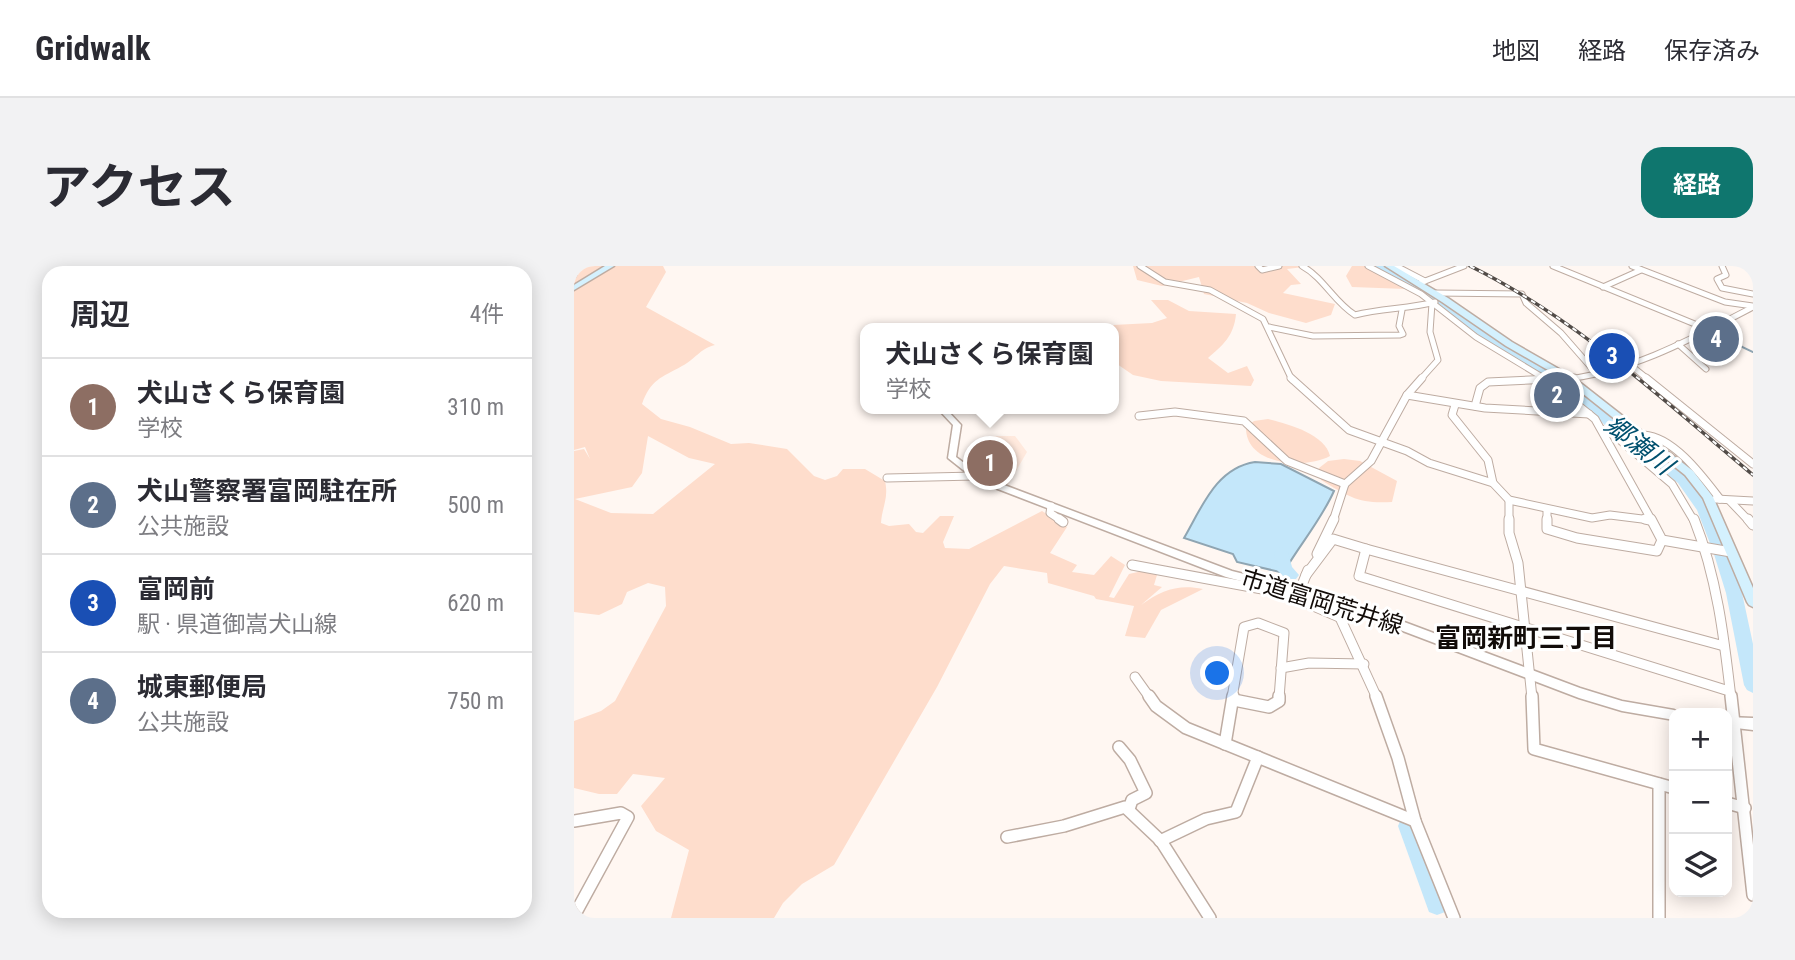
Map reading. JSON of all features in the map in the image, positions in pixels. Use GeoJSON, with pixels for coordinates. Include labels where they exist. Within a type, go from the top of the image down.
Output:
{"type":"FeatureCollection","features":[{"type":"Feature","properties":{"kind":"main road"},"geometry":{"type":"LineString","coordinates":[[574,288],[610,266]]}},
{"type":"Feature","properties":{"kind":"main road"},"geometry":{"type":"LineString","coordinates":[[1389,266],[1422,282],[1439,299],[1570,379],[1639,436],[1670,455],[1708,497],[1753,602]]}},
{"type":"Feature","properties":{"kind":"street"},"geometry":{"type":"LineString","coordinates":[[574,275],[577,266]]}},
{"type":"Feature","properties":{"kind":"street"},"geometry":{"type":"LineString","coordinates":[[1140,266],[1165,282],[1209,290],[1263,318],[1269,327],[1274,347],[1300,391],[1349,430],[1407,450],[1429,463],[1493,483],[1509,500],[1592,519],[1610,515],[1650,520]]}},
{"type":"Feature","properties":{"kind":"street"},"geometry":{"type":"LineString","coordinates":[[1258,266],[1262,270],[1279,266]]}},
{"type":"Feature","properties":{"kind":"street"},"geometry":{"type":"LineString","coordinates":[[1302,266],[1314,272],[1345,309],[1355,315],[1377,309],[1402,310],[1439,299],[1522,294],[1526,303],[1553,324],[1596,373]]}},
{"type":"Feature","properties":{"kind":"street"},"geometry":{"type":"LineString","coordinates":[[1368,266],[1439,299],[1476,337],[1547,380],[1589,414],[1607,440],[1662,540],[1731,552]]}},
{"type":"Feature","properties":{"kind":"street"},"geometry":{"type":"LineString","coordinates":[[1396,266],[1422,282],[1464,266]]}},
{"type":"Feature","properties":{"kind":"street"},"geometry":{"type":"LineString","coordinates":[[1553,266],[1707,330]]}},
{"type":"Feature","properties":{"kind":"street"},"geometry":{"type":"LineString","coordinates":[[1632,266],[1725,302],[1753,307]]}},
{"type":"Feature","properties":{"kind":"street"},"geometry":{"type":"LineString","coordinates":[[1721,266],[1726,275],[1717,279],[1722,288],[1753,294]]}},
{"type":"Feature","properties":{"kind":"street"},"geometry":{"type":"LineString","coordinates":[[1603,287],[1641,270]]}},
{"type":"Feature","properties":{"kind":"street"},"geometry":{"type":"LineString","coordinates":[[1300,590],[1336,515],[1345,484],[1371,461],[1407,396],[1438,360],[1430,341],[1428,321],[1439,299]]}},
{"type":"Feature","properties":{"kind":"street"},"geometry":{"type":"LineString","coordinates":[[1475,406],[1480,388],[1488,382],[1570,379],[1629,364],[1678,344],[1753,307]]}},
{"type":"Feature","properties":{"kind":"street"},"geometry":{"type":"LineString","coordinates":[[1269,327],[1313,336],[1400,335],[1403,334],[1399,326],[1402,310]]}},
{"type":"Feature","properties":{"kind":"street"},"geometry":{"type":"LineString","coordinates":[[1678,344],[1706,369]]}},
{"type":"Feature","properties":{"kind":"street"},"geometry":{"type":"LineString","coordinates":[[1629,364],[1753,464]]}},
{"type":"Feature","properties":{"kind":"street"},"geometry":{"type":"LineString","coordinates":[[1407,396],[1455,405],[1589,414]]}},
{"type":"Feature","properties":{"kind":"street"},"geometry":{"type":"LineString","coordinates":[[1455,405],[1452,415],[1458,428],[1485,451],[1492,463],[1493,483]]}},
{"type":"Feature","properties":{"kind":"street"},"geometry":{"type":"LineString","coordinates":[[1139,416],[1175,412],[1244,421],[1287,461],[1345,484]]}},
{"type":"Feature","properties":{"kind":"street"},"geometry":{"type":"LineString","coordinates":[[947,414],[957,425],[952,458],[975,476]]}},
{"type":"Feature","properties":{"kind":"street"},"geometry":{"type":"LineString","coordinates":[[1607,440],[1646,434],[1669,447],[1710,485],[1720,499]]}},
{"type":"Feature","properties":{"kind":"street"},"geometry":{"type":"LineString","coordinates":[[1622,439],[1672,484],[1688,508],[1705,547],[1722,619],[1730,708]]}},
{"type":"Feature","properties":{"kind":"street"},"geometry":{"type":"LineString","coordinates":[[887,478],[975,476]]}},
{"type":"Feature","properties":{"kind":"street","name":"市道富岡荒井線"},"geometry":{"type":"LineString","coordinates":[[975,476],[1209,566],[1339,602],[1622,706],[1669,714]]}},
{"type":"Feature","properties":{"kind":"street"},"geometry":{"type":"LineString","coordinates":[[1708,497],[1753,501]]}},
{"type":"Feature","properties":{"kind":"street"},"geometry":{"type":"LineString","coordinates":[[1509,500],[1509,533],[1518,563],[1530,674],[1534,750],[1669,787]]}},
{"type":"Feature","properties":{"kind":"street"},"geometry":{"type":"LineString","coordinates":[[1730,501],[1753,525]]}},
{"type":"Feature","properties":{"kind":"street"},"geometry":{"type":"LineString","coordinates":[[1051,506],[1050,513],[1063,522]]}},
{"type":"Feature","properties":{"kind":"street"},"geometry":{"type":"LineString","coordinates":[[1547,509],[1547,529],[1577,538],[1657,551],[1662,540]]}},
{"type":"Feature","properties":{"kind":"street"},"geometry":{"type":"LineString","coordinates":[[1306,575],[1333,539],[1724,646]]}},
{"type":"Feature","properties":{"kind":"street"},"geometry":{"type":"LineString","coordinates":[[1366,549],[1359,576],[1729,691]]}},
{"type":"Feature","properties":{"kind":"street"},"geometry":{"type":"LineString","coordinates":[[1132,565],[1183,577],[1283,593],[1339,617]]}},
{"type":"Feature","properties":{"kind":"street"},"geometry":{"type":"LineString","coordinates":[[1339,602],[1339,617],[1364,664],[1398,758],[1415,821],[1454,918]]}},
{"type":"Feature","properties":{"kind":"street"},"geometry":{"type":"LineString","coordinates":[[1225,744],[1244,626],[1258,623],[1284,633],[1279,701],[1269,707],[1234,700]]}},
{"type":"Feature","properties":{"kind":"street"},"geometry":{"type":"LineString","coordinates":[[1281,668],[1309,663],[1364,664]]}},
{"type":"Feature","properties":{"kind":"street"},"geometry":{"type":"LineString","coordinates":[[1135,677],[1156,706],[1176,723],[1415,821]]}},
{"type":"Feature","properties":{"kind":"street"},"geometry":{"type":"LineString","coordinates":[[1732,722],[1753,724]]}},
{"type":"Feature","properties":{"kind":"street"},"geometry":{"type":"LineString","coordinates":[[1732,728],[1745,808],[1753,895]]}},
{"type":"Feature","properties":{"kind":"street"},"geometry":{"type":"LineString","coordinates":[[1119,747],[1130,760],[1146,793],[1132,800],[1129,809]]}},
{"type":"Feature","properties":{"kind":"street"},"geometry":{"type":"LineString","coordinates":[[1160,841],[1183,828],[1223,813],[1236,812],[1258,757]]}},
{"type":"Feature","properties":{"kind":"street"},"geometry":{"type":"LineString","coordinates":[[1659,784],[1659,918]]}},
{"type":"Feature","properties":{"kind":"street"},"geometry":{"type":"LineString","coordinates":[[1732,804],[1745,808]]}},
{"type":"Feature","properties":{"kind":"street"},"geometry":{"type":"LineString","coordinates":[[1007,837],[1064,826],[1125,807],[1160,841],[1210,918]]}},
{"type":"Feature","properties":{"kind":"street"},"geometry":{"type":"LineString","coordinates":[[574,821],[621,813],[628,817],[574,916]]}},
{"type":"Feature","properties":{"kind":"shaded area"},"geometry":{"type":"Polygon","coordinates":[[[574,266],[663,266],[666,272],[646,307],[715,345],[662,377],[649,389],[642,404],[661,419],[690,427],[731,444],[749,443],[787,449],[814,476],[825,480],[837,476],[843,469],[865,469],[885,481],[886,498],[881,523],[889,526],[909,524],[916,532],[923,533],[940,516],[954,516],[943,542],[945,548],[969,549],[1042,511],[1067,527],[1050,553],[1077,565],[1072,572],[1094,575],[1111,556],[1125,565],[1109,597],[1114,598],[1129,574],[1147,570],[1157,575],[1154,585],[1162,587],[1141,605],[1170,590],[1186,587],[1203,589],[1161,610],[1145,638],[1125,636],[1134,606],[1096,599],[1094,596],[1048,583],[1047,573],[1004,566],[990,584],[937,687],[834,865],[802,884],[783,903],[774,918],[671,918],[689,850],[656,831],[641,806],[665,778],[633,774],[617,794],[599,794],[574,788],[574,721],[601,711],[615,701],[666,606],[665,587],[648,583],[627,592],[622,604],[599,615],[574,612],[574,451],[584,449],[590,459],[585,447],[574,450],[574,266]],[[648,436],[642,473],[632,487],[575,499],[611,513],[653,514],[715,464],[689,458],[648,436]]]}},
{"type":"Feature","properties":{"kind":"shaded area"},"geometry":{"type":"Polygon","coordinates":[[[1133,266],[1312,266],[1287,269],[1301,284],[1291,285],[1283,293],[1335,304],[1331,315],[1306,323],[1269,313],[1247,303],[1204,294],[1199,277],[1162,286],[1137,280],[1133,266]]]}},
{"type":"Feature","properties":{"kind":"shaded area"},"geometry":{"type":"Polygon","coordinates":[[[1352,266],[1373,266],[1406,289],[1352,287],[1346,276],[1352,266]]]}},
{"type":"Feature","properties":{"kind":"shaded area"},"geometry":{"type":"Polygon","coordinates":[[[1151,300],[1168,300],[1189,311],[1236,314],[1230,334],[1208,358],[1228,373],[1247,366],[1254,380],[1251,386],[1161,381],[1133,375],[1119,365],[1119,325],[1152,323],[1167,318],[1151,300]]]}},
{"type":"Feature","properties":{"kind":"shaded area"},"geometry":{"type":"Polygon","coordinates":[[[1268,419],[1313,436],[1327,448],[1330,456],[1306,463],[1265,457],[1255,450],[1248,440],[1246,427],[1254,421],[1268,419]]]}},
{"type":"Feature","properties":{"kind":"shaded area"},"geometry":{"type":"Polygon","coordinates":[[[993,436],[1015,436],[1027,452],[1008,485],[976,470],[993,436]]]}},
{"type":"Feature","properties":{"kind":"shaded area"},"geometry":{"type":"Polygon","coordinates":[[[1328,461],[1360,461],[1397,481],[1392,502],[1371,502],[1355,498],[1321,480],[1319,468],[1328,461]]]}},
{"type":"Feature","properties":{"kind":"water"},"geometry":{"type":"Polygon","coordinates":[[[1255,462],[1281,464],[1334,491],[1285,570],[1280,572],[1237,562],[1233,554],[1184,538],[1204,502],[1220,481],[1241,466],[1255,462]]]}},
{"type":"Feature","properties":{"kind":"waterway","name":"郷瀬川"},"geometry":{"type":"LineString","coordinates":[[1380,266],[1438,300],[1499,346],[1572,387],[1618,431],[1683,480],[1704,509],[1720,551],[1734,593],[1753,685]]}},
{"type":"Feature","properties":{"kind":"waterway"},"geometry":{"type":"LineString","coordinates":[[1713,333],[1753,352]]}},
{"type":"Feature","properties":{"kind":"waterway"},"geometry":{"type":"LineString","coordinates":[[1281,552],[1285,570],[1291,575]]}},
{"type":"Feature","properties":{"kind":"waterway"},"geometry":{"type":"LineString","coordinates":[[1408,826],[1437,904]]}},
{"type":"Feature","properties":{"kind":"railway"},"geometry":{"type":"LineString","coordinates":[[1470,266],[1547,310],[1583,335],[1652,389],[1753,475]]}},
{"type":"Feature","properties":{"kind":"place","name":"城東郵便局"},"geometry":{"type":"Point","coordinates":[1716,339]}},
{"type":"Feature","properties":{"kind":"place","name":"富岡前"},"geometry":{"type":"Point","coordinates":[1612,356]}},
{"type":"Feature","properties":{"kind":"place","name":"犬山警察署富岡駐在所"},"geometry":{"type":"Point","coordinates":[1557,395]}},
{"type":"Feature","properties":{"kind":"place","name":"犬山さくら保育園"},"geometry":{"type":"Point","coordinates":[990,463]}},
{"type":"Feature","properties":{"kind":"district","name":"富岡新町三丁目"},"geometry":{"type":"Point","coordinates":[1526,638]}}]}
